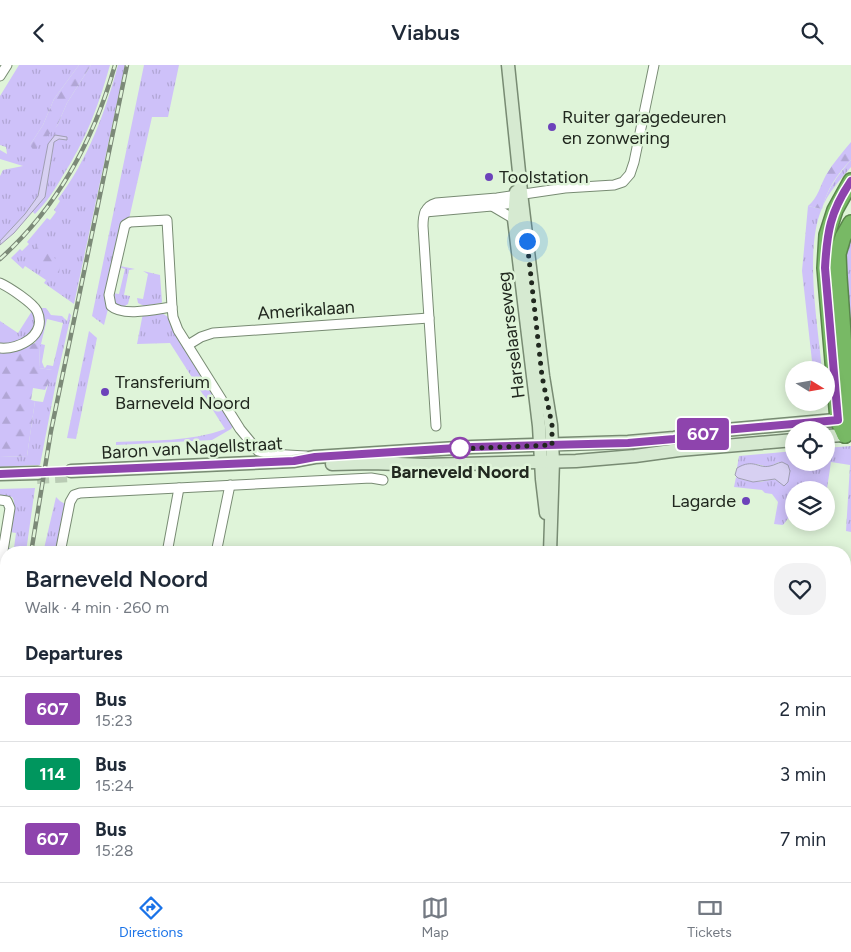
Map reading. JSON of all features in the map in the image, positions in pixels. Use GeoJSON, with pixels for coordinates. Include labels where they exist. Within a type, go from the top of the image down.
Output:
{"type":"FeatureCollection","features":[{"type":"Feature","properties":{"kind":"highway"},"geometry":{"type":"LineString","coordinates":[[845,435],[825,268],[827,235],[835,210],[851,181]]}},
{"type":"Feature","properties":{"kind":"highway"},"geometry":{"type":"LineString","coordinates":[[844,419],[846,376],[838,277],[838,254],[843,237],[851,223]]}},
{"type":"Feature","properties":{"kind":"main road","name":"Harselaarseweg"},"geometry":{"type":"LineString","coordinates":[[508,65],[520,175],[514,219],[547,446],[548,546]]}},
{"type":"Feature","properties":{"kind":"main road","name":"Harselaarseweg"},"geometry":{"type":"LineString","coordinates":[[518,198],[542,376],[552,425],[547,446]]}},
{"type":"Feature","properties":{"kind":"main road","name":"Baron van Nagellstraat"},"geometry":{"type":"LineString","coordinates":[[785,441],[688,449],[635,456],[547,461],[424,465],[340,464],[70,474],[294,461],[315,457],[472,447],[547,446],[660,440],[725,430],[844,419]]}},
{"type":"Feature","properties":{"kind":"main road"},"geometry":{"type":"LineString","coordinates":[[835,436],[845,435]]}},
{"type":"Feature","properties":{"kind":"main road"},"geometry":{"type":"LineString","coordinates":[[0,474],[38,475],[0,480]]}},
{"type":"Feature","properties":{"kind":"street"},"geometry":{"type":"LineString","coordinates":[[0,76],[7,65]]}},
{"type":"Feature","properties":{"kind":"street"},"geometry":{"type":"LineString","coordinates":[[425,212],[492,206],[518,198],[565,188],[614,185],[623,182],[630,174],[634,162],[654,65]]}},
{"type":"Feature","properties":{"kind":"street"},"geometry":{"type":"LineString","coordinates":[[436,426],[423,226],[425,212],[430,205],[436,203],[518,198]]}},
{"type":"Feature","properties":{"kind":"street"},"geometry":{"type":"LineString","coordinates":[[492,206],[514,219]]}},
{"type":"Feature","properties":{"kind":"street"},"geometry":{"type":"LineString","coordinates":[[172,307],[124,312],[116,310],[111,306],[109,295],[126,223],[167,220],[172,307],[175,323],[188,345]]}},
{"type":"Feature","properties":{"kind":"street"},"geometry":{"type":"LineString","coordinates":[[0,283],[35,307],[40,318],[37,331],[31,339],[13,347],[0,348]]}},
{"type":"Feature","properties":{"kind":"street","name":"Amerikalaan"},"geometry":{"type":"LineString","coordinates":[[188,345],[208,334],[220,332],[428,318]]}},
{"type":"Feature","properties":{"kind":"street","name":"Baron van Nagellstraat"},"geometry":{"type":"LineString","coordinates":[[188,345],[240,429],[258,451],[315,457]]}},
{"type":"Feature","properties":{"kind":"street"},"geometry":{"type":"LineString","coordinates":[[61,546],[70,502],[74,495],[87,492],[371,478],[383,480]]}},
{"type":"Feature","properties":{"kind":"street"},"geometry":{"type":"LineString","coordinates":[[217,546],[230,485]]}},
{"type":"Feature","properties":{"kind":"street"},"geometry":{"type":"LineString","coordinates":[[168,546],[179,488]]}},
{"type":"Feature","properties":{"kind":"street"},"geometry":{"type":"LineString","coordinates":[[0,500],[7,501],[9,505],[3,546]]}},
{"type":"Feature","properties":{"kind":"green space"},"geometry":{"type":"Polygon","coordinates":[[[19,65],[79,65],[54,99],[43,125],[30,145],[57,126],[67,103],[91,65],[110,65],[96,109],[84,137],[56,187],[35,214],[32,211],[45,197],[54,142],[59,139],[67,140],[56,135],[38,196],[25,214],[0,241],[0,176],[3,170],[23,166],[0,159],[0,150],[7,154],[6,147],[0,145],[0,96],[19,65]]]}},
{"type":"Feature","properties":{"kind":"green space"},"geometry":{"type":"Polygon","coordinates":[[[79,65],[91,65],[67,103],[57,126],[34,151],[30,145],[43,125],[54,99],[79,65]]]}},
{"type":"Feature","properties":{"kind":"green space"},"geometry":{"type":"Polygon","coordinates":[[[118,65],[125,65],[74,304],[44,283],[46,280],[25,266],[23,269],[11,258],[20,249],[22,251],[29,244],[27,242],[47,218],[50,220],[56,212],[54,210],[60,201],[58,199],[87,152],[101,118],[118,65]]]}},
{"type":"Feature","properties":{"kind":"green space"},"geometry":{"type":"Polygon","coordinates":[[[144,65],[179,65],[168,117],[152,117],[129,219],[120,226],[105,299],[108,309],[104,325],[92,316],[144,65]]]}},
{"type":"Feature","properties":{"kind":"green space"},"geometry":{"type":"Polygon","coordinates":[[[851,142],[851,160],[833,182],[822,209],[808,206],[817,196],[829,171],[851,142]]]}},
{"type":"Feature","properties":{"kind":"green space"},"geometry":{"type":"Polygon","coordinates":[[[851,160],[851,167],[831,192],[823,206],[834,183],[851,160]]]}},
{"type":"Feature","properties":{"kind":"green space"},"geometry":{"type":"Polygon","coordinates":[[[808,206],[822,209],[817,225],[813,266],[815,310],[821,361],[812,361],[802,271],[808,206]]]}},
{"type":"Feature","properties":{"kind":"green space"},"geometry":{"type":"Polygon","coordinates":[[[851,236],[851,358],[845,261],[851,236]]]}},
{"type":"Feature","properties":{"kind":"green space"},"geometry":{"type":"Polygon","coordinates":[[[43,241],[60,266],[59,273],[26,256],[43,241]]]}},
{"type":"Feature","properties":{"kind":"green space"},"geometry":{"type":"Polygon","coordinates":[[[120,266],[135,269],[129,270],[124,295],[130,296],[128,304],[123,307],[116,304],[113,297],[113,293],[119,294],[125,269],[120,266]]]}},
{"type":"Feature","properties":{"kind":"green space"},"geometry":{"type":"Polygon","coordinates":[[[143,271],[160,275],[161,303],[144,306],[138,303],[137,298],[143,299],[148,274],[143,271]]]}},
{"type":"Feature","properties":{"kind":"green space"},"geometry":{"type":"Polygon","coordinates":[[[41,308],[46,308],[51,315],[62,316],[67,321],[69,313],[71,315],[40,465],[0,467],[0,457],[27,456],[35,401],[43,402],[52,370],[39,368],[40,346],[35,343],[43,318],[41,308]],[[47,319],[41,344],[45,345],[42,362],[45,368],[47,365],[53,366],[63,323],[47,319]]]}},
{"type":"Feature","properties":{"kind":"green space"},"geometry":{"type":"Polygon","coordinates":[[[32,311],[34,326],[29,335],[17,343],[0,345],[0,321],[18,333],[32,311]]]}},
{"type":"Feature","properties":{"kind":"green space"},"geometry":{"type":"Polygon","coordinates":[[[143,313],[162,313],[168,317],[177,337],[234,425],[231,429],[212,440],[116,445],[116,442],[199,436],[225,429],[170,343],[137,344],[143,313]]]}},
{"type":"Feature","properties":{"kind":"green space"},"geometry":{"type":"Polygon","coordinates":[[[89,331],[97,338],[76,439],[67,438],[89,331]]]}},
{"type":"Feature","properties":{"kind":"green space"},"geometry":{"type":"Polygon","coordinates":[[[35,343],[40,345],[39,368],[52,370],[55,376],[53,382],[48,384],[45,390],[33,388],[31,400],[35,401],[27,456],[0,457],[0,351],[13,350],[35,343]]]}},
{"type":"Feature","properties":{"kind":"green space"},"geometry":{"type":"Polygon","coordinates":[[[851,446],[851,532],[846,531],[850,465],[835,463],[835,447],[851,446]]]}},
{"type":"Feature","properties":{"kind":"green space"},"geometry":{"type":"Polygon","coordinates":[[[785,452],[785,471],[830,471],[828,481],[785,481],[785,522],[783,525],[774,524],[778,502],[772,494],[765,493],[762,490],[734,487],[736,477],[754,482],[777,480],[779,462],[769,467],[756,464],[737,468],[739,456],[785,452]]]}},
{"type":"Feature","properties":{"kind":"green space"},"geometry":{"type":"Polygon","coordinates":[[[35,488],[27,546],[14,546],[16,533],[10,532],[14,501],[12,497],[0,495],[0,489],[35,488]]]}},
{"type":"Feature","properties":{"kind":"green space"},"geometry":{"type":"Polygon","coordinates":[[[56,497],[65,504],[57,546],[45,546],[56,497]]]}},
{"type":"Feature","properties":{"kind":"shaded area"},"geometry":{"type":"Polygon","coordinates":[[[55,135],[67,137],[67,140],[59,139],[54,142],[45,197],[14,233],[0,245],[0,241],[25,214],[38,196],[48,144],[55,135]]]}},
{"type":"Feature","properties":{"kind":"shaded area"},"geometry":{"type":"Polygon","coordinates":[[[782,462],[785,464],[785,471],[790,471],[788,481],[785,481],[784,486],[775,479],[753,482],[738,478],[735,475],[737,468],[743,465],[772,466],[782,462]]]}},
{"type":"Feature","properties":{"kind":"tunnel"},"geometry":{"type":"LineString","coordinates":[[37,478],[70,476]]}},
{"type":"Feature","properties":{"kind":"railway"},"geometry":{"type":"LineString","coordinates":[[0,259],[21,239],[39,217],[71,170],[85,145],[96,119],[115,65]]}},
{"type":"Feature","properties":{"kind":"railway"},"geometry":{"type":"LineString","coordinates":[[32,546],[51,431],[127,65]]}},
{"type":"Feature","properties":{"kind":"bus line","name":"607"},"geometry":{"type":"LineString","coordinates":[[0,474],[294,461],[315,457],[472,447],[628,443],[674,439],[725,430],[838,420],[825,268],[827,235],[835,210],[851,181]]}},
{"type":"Feature","properties":{"kind":"place","name":"Ruiter garagedeuren en zonwering"},"geometry":{"type":"Point","coordinates":[552,127]}},
{"type":"Feature","properties":{"kind":"place","name":"Toolstation"},"geometry":{"type":"Point","coordinates":[489,177]}},
{"type":"Feature","properties":{"kind":"place","name":"Transferium Barneveld Noord"},"geometry":{"type":"Point","coordinates":[105,392]}},
{"type":"Feature","properties":{"kind":"place","name":"Barneveld Noord"},"geometry":{"type":"Point","coordinates":[460,448]}},
{"type":"Feature","properties":{"kind":"place","name":"Lagarde"},"geometry":{"type":"Point","coordinates":[746,501]}},
{"type":"Feature","properties":{"kind":"route"},"geometry":{"type":"LineString","coordinates":[[460,448],[453,449],[552,445],[552,425],[542,376],[527,241]]}}]}
